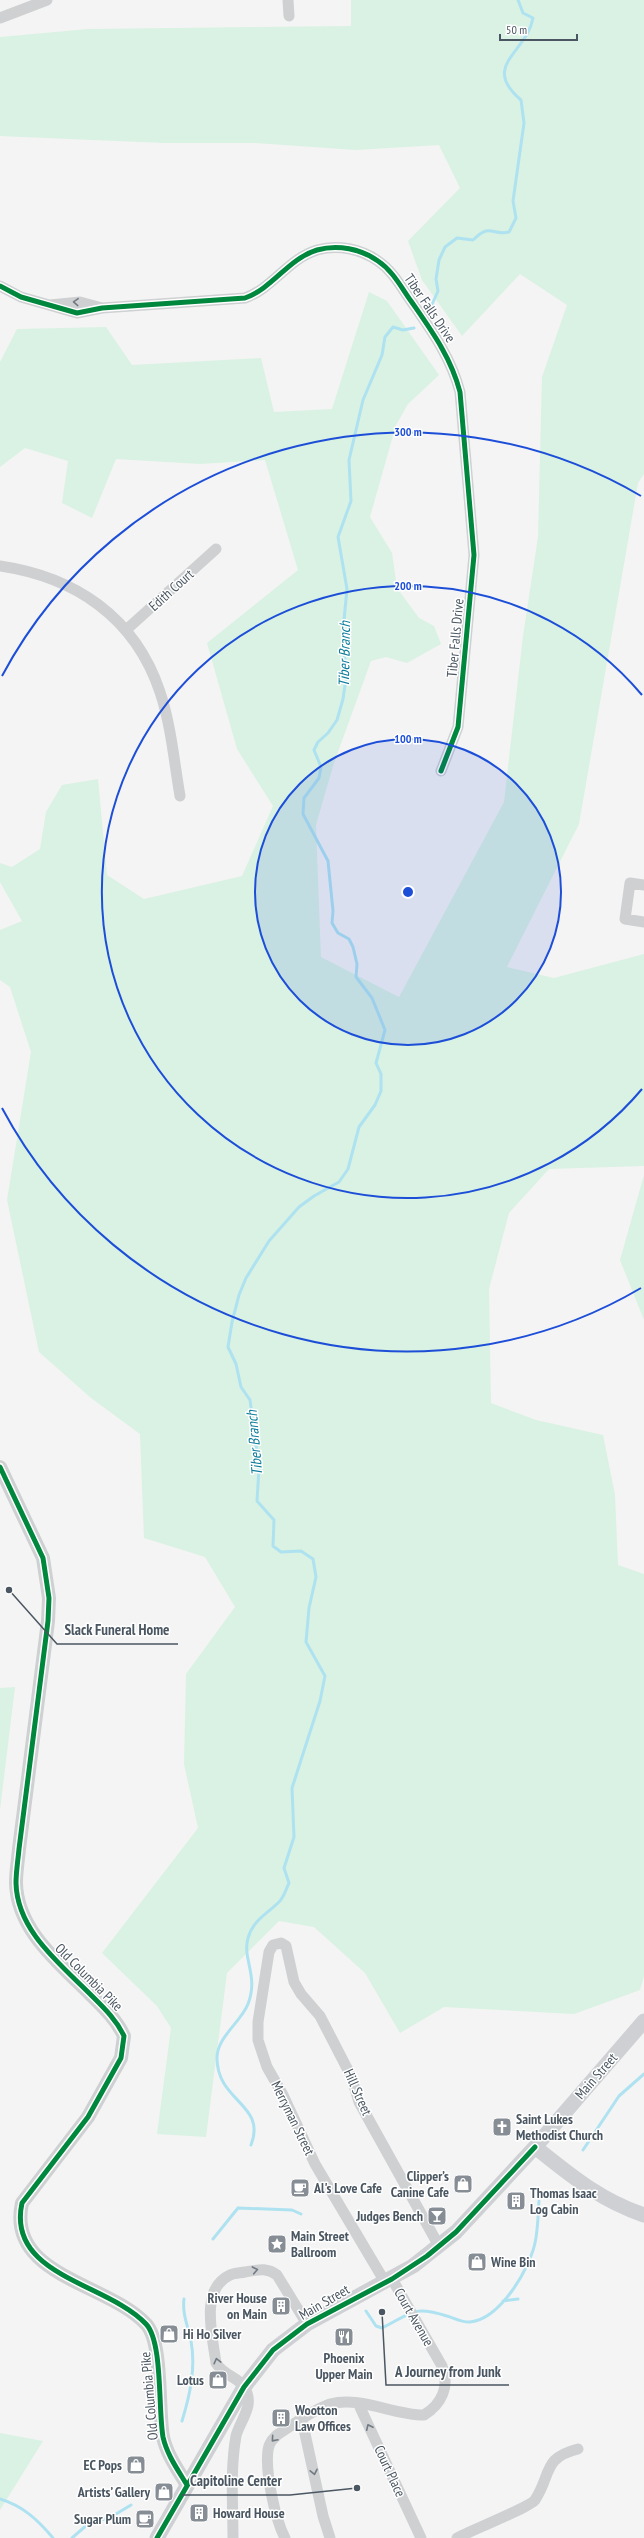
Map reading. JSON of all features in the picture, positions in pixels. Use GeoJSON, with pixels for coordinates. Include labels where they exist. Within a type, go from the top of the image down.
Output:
{"type":"FeatureCollection","features":[{"type":"Feature","properties":{"kind":"main road","name":"Main Street"},"geometry":{"type":"LineString","coordinates":[[157,2538],[244,2387],[274,2350],[307,2324],[388,2281],[439,2246],[456,2232],[535,2147],[644,2020]]}},
{"type":"Feature","properties":{"kind":"main road"},"geometry":{"type":"LineString","coordinates":[[535,2147],[584,2186],[607,2201],[644,2215]]}},
{"type":"Feature","properties":{"kind":"street"},"geometry":{"type":"LineString","coordinates":[[0,18],[47,0]]}},
{"type":"Feature","properties":{"kind":"street"},"geometry":{"type":"LineString","coordinates":[[288,0],[289,16]]}},
{"type":"Feature","properties":{"kind":"street","name":"Tiber Falls Drive"},"geometry":{"type":"LineString","coordinates":[[0,286],[20,297],[77,313],[102,308],[245,298],[266,289],[298,259],[329,248],[340,247],[365,254],[378,261],[395,278],[441,345],[457,378],[460,392],[474,537],[474,555],[458,727],[441,771]]}},
{"type":"Feature","properties":{"kind":"street","name":"Edith Court"},"geometry":{"type":"LineString","coordinates":[[126,630],[216,550]]}},
{"type":"Feature","properties":{"kind":"street"},"geometry":{"type":"LineString","coordinates":[[0,566],[40,574],[62,582],[85,594],[126,630],[151,670],[160,692],[180,796]]}},
{"type":"Feature","properties":{"kind":"street"},"geometry":{"type":"LineString","coordinates":[[644,885],[630,883],[625,919],[644,922]]}},
{"type":"Feature","properties":{"kind":"street","name":"Old Columbia Pike"},"geometry":{"type":"LineString","coordinates":[[0,1467],[4,1483],[43,1558],[49,1598],[48,1621],[19,1849],[16,1883],[19,1901],[24,1916],[45,1949],[119,2025],[124,2036],[124,2045],[111,2078],[88,2117],[22,2203],[18,2221],[27,2246],[45,2264],[104,2294],[148,2326],[156,2346],[159,2406],[165,2443],[167,2451],[187,2485]]}},
{"type":"Feature","properties":{"kind":"street","name":"Hill Street"},"geometry":{"type":"LineString","coordinates":[[278,1943],[286,1946],[294,1982],[301,1994],[320,2016],[351,2076],[359,2102],[439,2246]]}},
{"type":"Feature","properties":{"kind":"street","name":"Merryman Street"},"geometry":{"type":"LineString","coordinates":[[278,1943],[273,1945],[269,1952],[258,2022],[258,2040],[268,2067],[283,2095],[315,2164],[388,2281]]}},
{"type":"Feature","properties":{"kind":"street"},"geometry":{"type":"LineString","coordinates":[[233,2538],[231,2480],[236,2435],[248,2409],[248,2400],[244,2387],[219,2369],[216,2363],[210,2304],[219,2283],[230,2275],[263,2269],[271,2271],[277,2275],[307,2324]]}},
{"type":"Feature","properties":{"kind":"street","name":"Court Avenue"},"geometry":{"type":"LineString","coordinates":[[285,2538],[274,2503],[268,2451],[270,2442],[277,2435],[330,2405],[358,2403],[406,2414],[424,2414],[441,2398],[446,2383],[445,2374],[409,2310],[388,2281]]}},
{"type":"Feature","properties":{"kind":"street","name":"Court Place"},"geometry":{"type":"LineString","coordinates":[[358,2403],[421,2538]]}},
{"type":"Feature","properties":{"kind":"street"},"geometry":{"type":"LineString","coordinates":[[302,2420],[323,2516],[330,2538]]}},
{"type":"Feature","properties":{"kind":"street"},"geometry":{"type":"LineString","coordinates":[[457,2538],[534,2501],[553,2461],[563,2453],[578,2450]]}},
{"type":"Feature","properties":{"kind":"green space"},"geometry":{"type":"Polygon","coordinates":[[[351,0],[644,0],[644,474],[638,483],[579,824],[507,967],[554,978],[644,954],[644,1166],[549,1169],[509,1213],[489,1289],[491,1403],[536,1420],[603,1435],[615,1495],[618,1565],[644,1574],[644,1976],[640,1990],[574,2014],[444,2007],[400,2033],[365,1973],[314,1927],[279,1921],[227,1973],[206,2137],[157,2134],[171,2028],[157,2006],[102,1953],[198,1828],[184,1764],[186,1674],[235,1607],[205,1557],[144,1538],[140,1434],[91,1398],[39,1352],[7,1200],[31,1052],[10,987],[0,980],[0,930],[22,921],[0,882],[0,863],[12,867],[40,849],[46,812],[62,785],[98,779],[107,875],[144,899],[242,876],[273,806],[237,749],[207,643],[298,570],[265,460],[200,464],[116,459],[92,518],[62,503],[68,461],[25,448],[0,467],[0,362],[17,329],[106,327],[132,365],[261,358],[274,412],[332,409],[369,292],[387,301],[439,375],[408,404],[396,425],[370,517],[392,553],[397,588],[419,618],[434,626],[441,644],[407,663],[386,657],[371,661],[334,763],[316,825],[321,957],[399,997],[504,802],[523,636],[538,537],[542,377],[567,305],[520,274],[462,336],[422,280],[408,241],[460,188],[439,145],[356,150],[255,143],[164,143],[0,136],[0,37],[88,29],[351,26],[351,0]]]}},
{"type":"Feature","properties":{"kind":"green space"},"geometry":{"type":"Polygon","coordinates":[[[644,1175],[644,1320],[620,1260],[644,1175]]]}},
{"type":"Feature","properties":{"kind":"green space"},"geometry":{"type":"Polygon","coordinates":[[[15,1687],[0,1810],[0,1688],[15,1687]]]}},
{"type":"Feature","properties":{"kind":"green space"},"geometry":{"type":"Polygon","coordinates":[[[0,2433],[43,2441],[0,2510],[0,2433]]]}},
{"type":"Feature","properties":{"kind":"waterway"},"geometry":{"type":"LineString","coordinates":[[430,309],[438,291],[436,279],[439,260],[445,247],[457,238],[473,240],[479,235],[488,231],[503,233],[509,232],[516,218],[513,201],[524,123],[521,100],[509,88],[505,77],[505,68],[509,59],[523,41],[533,18],[523,13],[518,0]]}},
{"type":"Feature","properties":{"kind":"waterway","name":"Tiber Branch"},"geometry":{"type":"LineString","coordinates":[[251,2145],[254,2131],[252,2120],[247,2111],[232,2094],[219,2073],[217,2058],[218,2050],[225,2036],[245,2011],[251,1994],[252,1985],[247,1953],[250,1932],[253,1926],[281,1900],[289,1883],[284,1868],[294,1837],[292,1788],[320,1701],[325,1676],[306,1642],[309,1608],[316,1577],[313,1559],[301,1551],[281,1552],[273,1546],[274,1520],[257,1501],[259,1468],[250,1400],[241,1387],[236,1364],[228,1347],[232,1322],[239,1295],[246,1278],[269,1241],[299,1207],[314,1196],[339,1182],[348,1169],[359,1127],[375,1105],[381,1091],[381,1074],[376,1063],[385,1030],[372,998],[356,977],[357,964],[353,947],[349,939],[338,933],[332,923],[333,911],[328,861],[303,814],[304,798],[319,778],[321,767],[314,750],[318,742],[328,733],[337,720],[343,699],[347,671],[343,649],[343,630],[347,589],[338,537],[351,501],[349,460],[363,400],[382,355],[385,337],[393,327],[403,330],[414,328]]}},
{"type":"Feature","properties":{"kind":"waterway"},"geometry":{"type":"LineString","coordinates":[[583,2150],[619,2096],[644,2074]]}},
{"type":"Feature","properties":{"kind":"waterway"},"geometry":{"type":"LineString","coordinates":[[366,2311],[376,2326],[382,2328],[413,2312],[419,2311],[436,2313],[467,2322],[481,2319],[492,2312],[512,2292],[527,2266],[536,2238],[539,2201]]}},
{"type":"Feature","properties":{"kind":"waterway"},"geometry":{"type":"LineString","coordinates":[[238,2208],[292,2210],[301,2214]]}},
{"type":"Feature","properties":{"kind":"waterway"},"geometry":{"type":"LineString","coordinates":[[213,2239],[238,2208]]}},
{"type":"Feature","properties":{"kind":"waterway"},"geometry":{"type":"LineString","coordinates":[[182,2421],[190,2391],[193,2361],[191,2341],[185,2315],[184,2299]]}},
{"type":"Feature","properties":{"kind":"waterway"},"geometry":{"type":"LineString","coordinates":[[503,2301],[518,2299]]}},
{"type":"Feature","properties":{"kind":"waterway"},"geometry":{"type":"LineString","coordinates":[[0,2499],[30,2514],[53,2538]]}},
{"type":"Feature","properties":{"kind":"waterway"},"geometry":{"type":"LineString","coordinates":[[72,2538],[88,2524],[111,2517],[131,2505]]}},
{"type":"Feature","properties":{"kind":"cycle path"},"geometry":{"type":"LineString","coordinates":[[0,286],[21,297],[77,313],[102,308],[245,298],[264,288],[297,260],[307,254],[325,248],[349,249],[364,253],[378,261],[392,274],[440,344],[446,355],[460,392],[474,555],[458,727],[441,771]]}},
{"type":"Feature","properties":{"kind":"cycle path"},"geometry":{"type":"LineString","coordinates":[[0,1467],[43,1558],[49,1598],[48,1621],[17,1866],[16,1883],[18,1900],[32,1931],[42,1944],[53,1958],[109,2014],[124,2036],[121,2058],[88,2117],[22,2203],[21,2227],[29,2247],[44,2263],[64,2276],[129,2310],[146,2324],[151,2333],[158,2360],[163,2437],[170,2456],[187,2485]]}},
{"type":"Feature","properties":{"kind":"cycle path"},"geometry":{"type":"LineString","coordinates":[[157,2538],[244,2387],[273,2350],[307,2324],[392,2279],[427,2256],[456,2232],[535,2147]]}},
{"type":"Feature","properties":{"kind":"place","name":"Slack Funeral Home"},"geometry":{"type":"Point","coordinates":[9,1590]}},
{"type":"Feature","properties":{"kind":"place","name":"Saint Lukes Methodist Church"},"geometry":{"type":"Point","coordinates":[502,2127]}},
{"type":"Feature","properties":{"kind":"place","name":"Clipper’s Canine Cafe"},"geometry":{"type":"Point","coordinates":[463,2184]}},
{"type":"Feature","properties":{"kind":"place","name":"Al's Love Cafe"},"geometry":{"type":"Point","coordinates":[300,2188]}},
{"type":"Feature","properties":{"kind":"place","name":"Thomas Isaac Log Cabin"},"geometry":{"type":"Point","coordinates":[516,2201]}},
{"type":"Feature","properties":{"kind":"place","name":"Judges Bench"},"geometry":{"type":"Point","coordinates":[437,2216]}},
{"type":"Feature","properties":{"kind":"place","name":"Main Street Ballroom"},"geometry":{"type":"Point","coordinates":[277,2244]}},
{"type":"Feature","properties":{"kind":"place","name":"Wine Bin"},"geometry":{"type":"Point","coordinates":[477,2262]}},
{"type":"Feature","properties":{"kind":"place","name":"River House on Main"},"geometry":{"type":"Point","coordinates":[281,2306]}},
{"type":"Feature","properties":{"kind":"place","name":"A Journey from Junk"},"geometry":{"type":"Point","coordinates":[382,2312]}},
{"type":"Feature","properties":{"kind":"place","name":"Hi Ho Silver"},"geometry":{"type":"Point","coordinates":[169,2334]}},
{"type":"Feature","properties":{"kind":"place","name":"Phoenix Upper Main"},"geometry":{"type":"Point","coordinates":[344,2337]}},
{"type":"Feature","properties":{"kind":"place","name":"Lotus"},"geometry":{"type":"Point","coordinates":[218,2380]}},
{"type":"Feature","properties":{"kind":"place","name":"Wootton Law Offices"},"geometry":{"type":"Point","coordinates":[281,2418]}},
{"type":"Feature","properties":{"kind":"place","name":"EC Pops"},"geometry":{"type":"Point","coordinates":[136,2465]}},
{"type":"Feature","properties":{"kind":"place","name":"Capitoline Center"},"geometry":{"type":"Point","coordinates":[357,2488]}},
{"type":"Feature","properties":{"kind":"place","name":"Artists’ Gallery"},"geometry":{"type":"Point","coordinates":[164,2492]}},
{"type":"Feature","properties":{"kind":"place","name":"Howard House"},"geometry":{"type":"Point","coordinates":[199,2513]}},
{"type":"Feature","properties":{"kind":"place","name":"Sugar Plum"},"geometry":{"type":"Point","coordinates":[145,2519]}}]}
